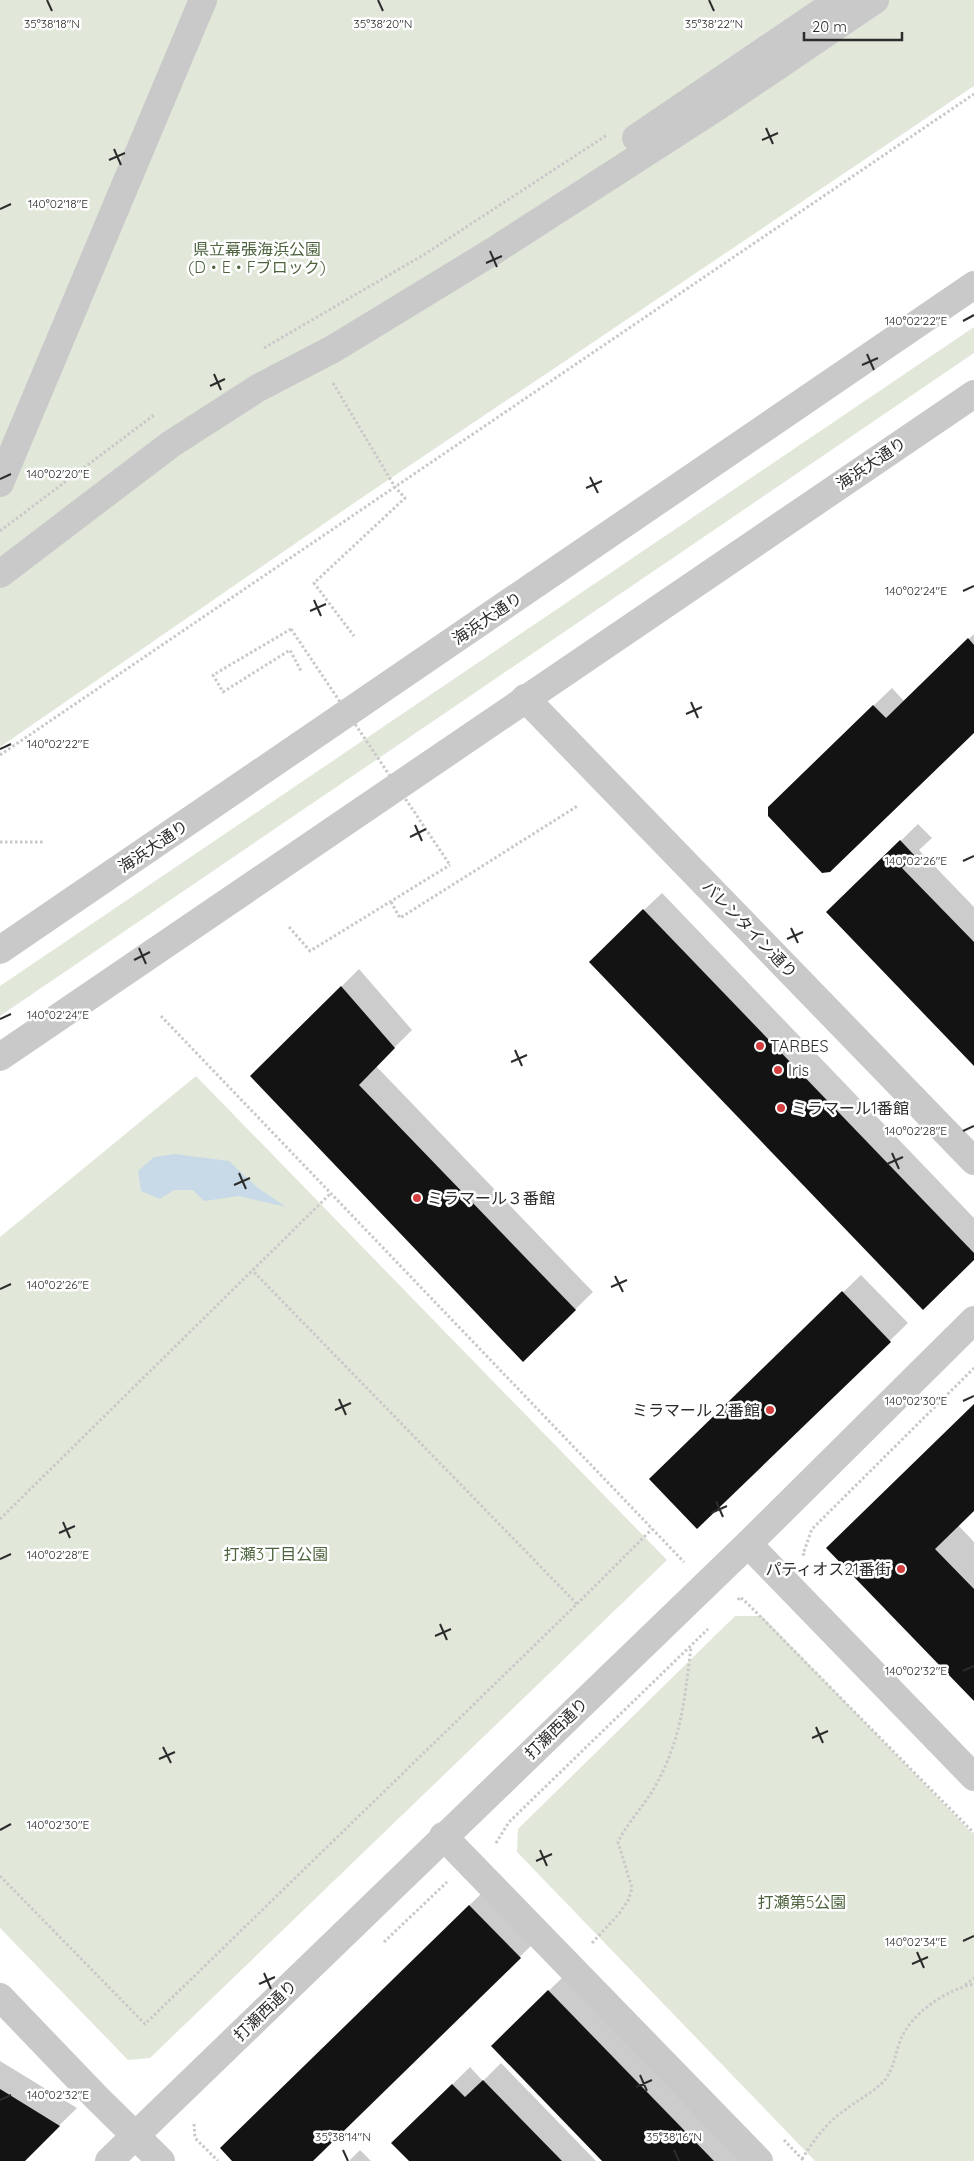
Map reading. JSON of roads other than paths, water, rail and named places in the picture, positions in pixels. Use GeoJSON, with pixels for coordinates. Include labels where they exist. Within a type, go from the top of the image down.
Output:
{"type":"FeatureCollection","features":[{"type":"Feature","properties":{"kind":"street"},"geometry":{"type":"LineString","coordinates":[[0,483],[203,0]]}},
{"type":"Feature","properties":{"kind":"street"},"geometry":{"type":"LineString","coordinates":[[0,554],[172,426],[324,334],[424,283],[839,0]]}},
{"type":"Feature","properties":{"kind":"street"},"geometry":{"type":"LineString","coordinates":[[0,574],[171,444],[258,388],[324,334],[412,302],[599,185],[875,0]]}},
{"type":"Feature","properties":{"kind":"street","name":"海浜大通り"},"geometry":{"type":"LineString","coordinates":[[0,950],[974,284]]}},
{"type":"Feature","properties":{"kind":"street","name":"海浜大通り"},"geometry":{"type":"LineString","coordinates":[[0,1057],[974,394]]}},
{"type":"Feature","properties":{"kind":"street","name":"バレンタイン通り"},"geometry":{"type":"LineString","coordinates":[[525,698],[974,1161]]}},
{"type":"Feature","properties":{"kind":"street","name":"打瀬西通り"},"geometry":{"type":"LineString","coordinates":[[109,2161],[748,1544],[974,1320]]}},
{"type":"Feature","properties":{"kind":"street"},"geometry":{"type":"LineString","coordinates":[[748,1544],[974,1777]]}},
{"type":"Feature","properties":{"kind":"street"},"geometry":{"type":"LineString","coordinates":[[444,1836],[758,2161]]}},
{"type":"Feature","properties":{"kind":"street"},"geometry":{"type":"LineString","coordinates":[[0,1997],[97,2098],[161,2161]]}},
{"type":"Feature","properties":{"kind":"water"},"geometry":{"type":"Polygon","coordinates":[[[175,1154],[229,1161],[258,1188],[286,1207],[239,1196],[204,1201],[193,1190],[174,1190],[160,1199],[141,1191],[138,1171],[154,1157],[175,1154]]]}},
{"type":"Feature","properties":{"kind":"place","name":"TARBES"},"geometry":{"type":"Point","coordinates":[760,1046]}},
{"type":"Feature","properties":{"kind":"place","name":"Iris"},"geometry":{"type":"Point","coordinates":[778,1070]}},
{"type":"Feature","properties":{"kind":"place","name":"ミラマール1番館"},"geometry":{"type":"Point","coordinates":[781,1108]}},
{"type":"Feature","properties":{"kind":"place","name":"ミラマール３番館"},"geometry":{"type":"Point","coordinates":[417,1198]}},
{"type":"Feature","properties":{"kind":"place","name":"ミラマール２番館"},"geometry":{"type":"Point","coordinates":[770,1410]}},
{"type":"Feature","properties":{"kind":"place","name":"パティオス21番街"},"geometry":{"type":"Point","coordinates":[901,1569]}},
{"type":"Feature","properties":{"kind":"park label","name":"県立幕張海浜公園 (D・E・Fブロック)"},"geometry":{"type":"Point","coordinates":[257,258]}},
{"type":"Feature","properties":{"kind":"park label","name":"打瀬3丁目公園"},"geometry":{"type":"Point","coordinates":[276,1554]}},
{"type":"Feature","properties":{"kind":"park label","name":"打瀬第5公園"},"geometry":{"type":"Point","coordinates":[802,1902]}}]}
